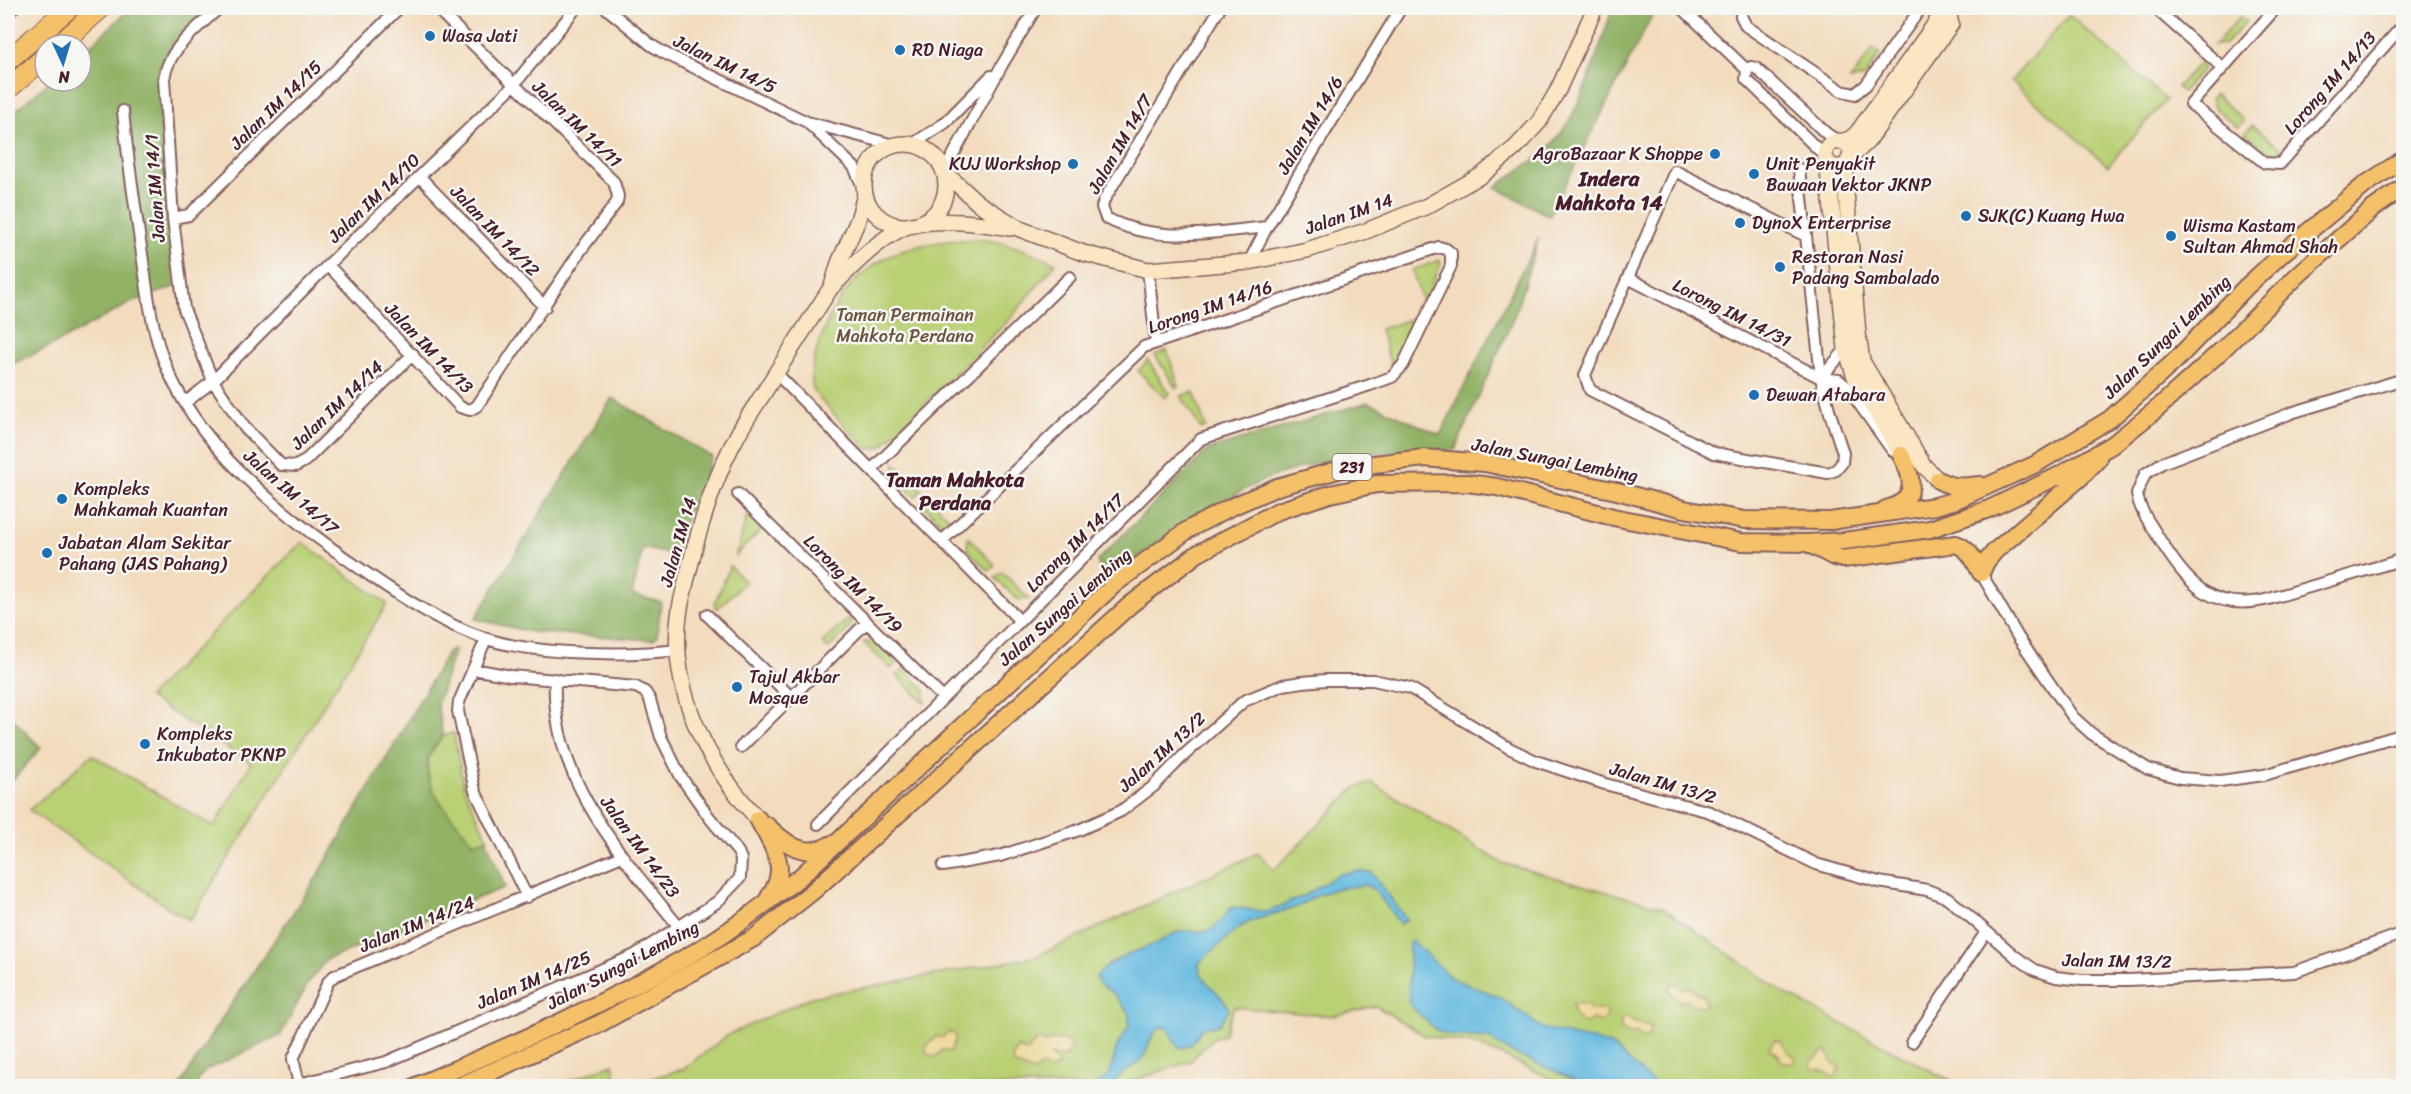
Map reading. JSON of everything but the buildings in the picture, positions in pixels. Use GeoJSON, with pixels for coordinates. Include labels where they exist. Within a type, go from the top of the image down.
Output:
{"type":"FeatureCollection","features":[{"type":"Feature","properties":{"kind":"highway"},"geometry":{"type":"LineString","coordinates":[[8,60],[69,8]]}},
{"type":"Feature","properties":{"kind":"highway"},"geometry":{"type":"LineString","coordinates":[[73,33],[101,8]]}},
{"type":"Feature","properties":{"kind":"highway"},"geometry":{"type":"LineString","coordinates":[[8,89],[33,67]]}},
{"type":"Feature","properties":{"kind":"main road","name":"Jalan Sungai Lembing"},"geometry":{"type":"LineString","coordinates":[[416,1086],[591,1006],[690,956],[761,906],[800,877],[1116,583],[1189,530],[1231,507],[1277,487],[1349,468],[1424,458],[1485,463],[1617,491],[1684,509],[1745,520],[1830,521],[1935,506],[1956,500],[2036,464],[2110,419],[2174,362],[2245,288],[2285,251],[2366,184],[2403,159]]}},
{"type":"Feature","properties":{"kind":"main road","name":"Jalan Sungai Lembing"},"geometry":{"type":"LineString","coordinates":[[459,1086],[601,1023],[754,938],[812,892],[1130,605],[1197,554],[1278,511],[1330,494],[1377,484],[1467,483],[1497,487],[1613,518],[1740,542],[1844,541],[1930,529],[1989,509],[2060,475],[2112,445],[2158,408],[2374,208],[2403,187]]}},
{"type":"Feature","properties":{"kind":"main road"},"geometry":{"type":"LineString","coordinates":[[1982,573],[1986,562],[1995,551],[2080,478],[2112,445]]}},
{"type":"Feature","properties":{"kind":"main road"},"geometry":{"type":"LineString","coordinates":[[1830,521],[1901,503],[1908,494],[1911,479],[1911,472],[1901,455]]}},
{"type":"Feature","properties":{"kind":"main road"},"geometry":{"type":"LineString","coordinates":[[1938,480],[1960,488],[1994,483]]}},
{"type":"Feature","properties":{"kind":"main road"},"geometry":{"type":"LineString","coordinates":[[1807,543],[1843,559],[1956,544],[1970,552],[1982,573]]}},
{"type":"Feature","properties":{"kind":"main road"},"geometry":{"type":"LineString","coordinates":[[758,819],[792,848],[798,850],[825,848],[839,840]]}},
{"type":"Feature","properties":{"kind":"main road"},"geometry":{"type":"LineString","coordinates":[[758,819],[776,853],[780,868],[777,885],[761,906]]}},
{"type":"Feature","properties":{"kind":"street"},"geometry":{"type":"LineString","coordinates":[[8,13],[13,8]]}},
{"type":"Feature","properties":{"kind":"street","name":"Jalan IM 14/1"},"geometry":{"type":"LineString","coordinates":[[213,381],[184,309],[173,218],[164,79],[166,65],[174,52],[219,8]]}},
{"type":"Feature","properties":{"kind":"street","name":"Jalan IM 14/15"},"geometry":{"type":"LineString","coordinates":[[173,218],[189,215],[399,8]]}},
{"type":"Feature","properties":{"kind":"street","name":"Jalan IM 14/11"},"geometry":{"type":"LineString","coordinates":[[436,8],[513,86],[614,182],[618,196],[617,202],[581,250],[545,307]]}},
{"type":"Feature","properties":{"kind":"street","name":"Jalan IM 14/10"},"geometry":{"type":"LineString","coordinates":[[186,402],[213,381],[328,265],[513,86],[576,8]]}},
{"type":"Feature","properties":{"kind":"street","name":"Jalan IM 14/5"},"geometry":{"type":"LineString","coordinates":[[606,8],[664,53],[807,122]]}},
{"type":"Feature","properties":{"kind":"street"},"geometry":{"type":"LineString","coordinates":[[944,172],[1002,64],[1036,8]]}},
{"type":"Feature","properties":{"kind":"street","name":"Jalan IM 14/7"},"geometry":{"type":"LineString","coordinates":[[1221,8],[1104,200],[1102,207],[1106,218],[1113,222],[1159,234],[1177,236],[1267,227]]}},
{"type":"Feature","properties":{"kind":"street","name":"Jalan IM 14/6"},"geometry":{"type":"LineString","coordinates":[[1249,262],[1267,227],[1401,8]]}},
{"type":"Feature","properties":{"kind":"street","name":"Jalan IM 14"},"geometry":{"type":"LineString","coordinates":[[1020,229],[1083,254],[1148,270],[1249,262],[1307,249],[1366,231],[1427,206],[1482,175],[1515,148],[1539,122],[1558,90],[1595,8]]}},
{"type":"Feature","properties":{"kind":"street"},"geometry":{"type":"LineString","coordinates":[[1682,8],[1747,70]]}},
{"type":"Feature","properties":{"kind":"street"},"geometry":{"type":"LineString","coordinates":[[2155,8],[2223,68],[2276,8]]}},
{"type":"Feature","properties":{"kind":"street"},"geometry":{"type":"LineString","coordinates":[[1742,10],[1741,16],[1746,26],[1842,91],[1855,94],[1866,85],[1915,10]]}},
{"type":"Feature","properties":{"kind":"street"},"geometry":{"type":"LineString","coordinates":[[1747,70],[1746,79],[1826,159],[1839,167],[1868,141],[1951,24],[1952,12],[1940,17],[1857,133],[1850,139],[1828,146],[1826,159],[1846,349],[1855,377],[1901,455]]}},
{"type":"Feature","properties":{"kind":"street","name":"Lorong IM 14/13"},"geometry":{"type":"LineString","coordinates":[[2223,68],[2191,104],[2265,163],[2280,164],[2403,24]]}},
{"type":"Feature","properties":{"kind":"street"},"geometry":{"type":"LineString","coordinates":[[913,144],[945,123],[1002,64]]}},
{"type":"Feature","properties":{"kind":"street"},"geometry":{"type":"LineString","coordinates":[[1747,70],[1756,68],[1827,134],[1848,146],[1845,180],[1862,362],[1924,466],[1938,480]]}},
{"type":"Feature","properties":{"kind":"street","name":"Jalan IM 14/17"},"geometry":{"type":"LineString","coordinates":[[123,111],[154,324],[162,353],[186,402],[202,428],[232,464],[299,523],[334,550],[411,603],[457,627],[486,639],[517,646],[570,651],[650,653],[678,650]]}},
{"type":"Feature","properties":{"kind":"street"},"geometry":{"type":"LineString","coordinates":[[807,122],[894,145]]}},
{"type":"Feature","properties":{"kind":"street"},"geometry":{"type":"LineString","coordinates":[[807,122],[854,167],[868,203],[878,216],[893,224],[910,226],[962,223],[1020,229]]}},
{"type":"Feature","properties":{"kind":"street"},"geometry":{"type":"LineString","coordinates":[[913,144],[931,152],[938,159],[944,172],[946,182],[942,202],[929,218],[910,226],[875,247],[832,286],[858,220],[867,168],[871,160],[885,148],[894,145],[913,144]]}},
{"type":"Feature","properties":{"kind":"street"},"geometry":{"type":"LineString","coordinates":[[1799,169],[1821,378],[1843,453],[1842,463],[1836,470],[1828,473],[1714,453],[1590,390],[1585,375],[1675,171],[1806,236]]}},
{"type":"Feature","properties":{"kind":"street"},"geometry":{"type":"LineString","coordinates":[[944,172],[978,203],[1020,229]]}},
{"type":"Feature","properties":{"kind":"street","name":"Jalan IM 14/12"},"geometry":{"type":"LineString","coordinates":[[420,177],[545,307]]}},
{"type":"Feature","properties":{"kind":"street","name":"Lorong IM 14/16"},"geometry":{"type":"LineString","coordinates":[[942,542],[1144,347],[1439,248],[1449,251],[1451,266],[1404,365]]}},
{"type":"Feature","properties":{"kind":"street","name":"Jalan IM 14/13"},"geometry":{"type":"LineString","coordinates":[[328,265],[460,407],[470,410],[477,406],[545,307]]}},
{"type":"Feature","properties":{"kind":"street"},"geometry":{"type":"LineString","coordinates":[[1148,270],[1156,343]]}},
{"type":"Feature","properties":{"kind":"street"},"geometry":{"type":"LineString","coordinates":[[872,470],[1070,277]]}},
{"type":"Feature","properties":{"kind":"street","name":"Lorong IM 14/31"},"geometry":{"type":"LineString","coordinates":[[1628,278],[1821,378],[1839,380],[1847,387],[1889,448],[1901,455]]}},
{"type":"Feature","properties":{"kind":"street","name":"Jalan IM 14"},"geometry":{"type":"LineString","coordinates":[[758,819],[724,777],[704,743],[691,712],[678,650],[680,608],[708,506],[734,440],[832,286]]}},
{"type":"Feature","properties":{"kind":"street"},"geometry":{"type":"LineString","coordinates":[[1821,378],[1846,349]]}},
{"type":"Feature","properties":{"kind":"street","name":"Jalan IM 14/14"},"geometry":{"type":"LineString","coordinates":[[213,381],[245,428],[281,465],[296,466],[305,462],[413,354]]}},
{"type":"Feature","properties":{"kind":"street","name":"Lorong IM 14/17"},"geometry":{"type":"LineString","coordinates":[[818,824],[1201,439],[1388,379],[1404,365]]}},
{"type":"Feature","properties":{"kind":"street"},"geometry":{"type":"LineString","coordinates":[[776,373],[1020,621]]}},
{"type":"Feature","properties":{"kind":"street"},"geometry":{"type":"LineString","coordinates":[[2403,379],[2294,412],[2170,459],[2145,474],[2137,494],[2151,525],[2182,574],[2197,587],[2217,598],[2235,603],[2253,603],[2269,599],[2403,559]]}},
{"type":"Feature","properties":{"kind":"street","name":"Lorong IM 14/19"},"geometry":{"type":"LineString","coordinates":[[738,494],[943,698]]}},
{"type":"Feature","properties":{"kind":"street"},"geometry":{"type":"LineString","coordinates":[[1982,573],[2018,637],[2073,717],[2092,734],[2148,769],[2180,778],[2220,781],[2264,776],[2403,734]]}},
{"type":"Feature","properties":{"kind":"street"},"geometry":{"type":"LineString","coordinates":[[707,615],[791,697]]}},
{"type":"Feature","properties":{"kind":"street"},"geometry":{"type":"LineString","coordinates":[[741,747],[867,621]]}},
{"type":"Feature","properties":{"kind":"street"},"geometry":{"type":"LineString","coordinates":[[486,639],[458,707],[474,787],[527,897]]}},
{"type":"Feature","properties":{"kind":"street"},"geometry":{"type":"LineString","coordinates":[[473,669],[510,676],[555,679]]}},
{"type":"Feature","properties":{"kind":"street","name":"Jalan IM 14/25"},"geometry":{"type":"LineString","coordinates":[[299,1084],[386,1062],[635,955],[717,902],[740,878],[741,859],[738,852],[709,817],[681,777],[661,737],[650,700],[645,692],[636,687],[555,679]]}},
{"type":"Feature","properties":{"kind":"street","name":"Jalan IM 14/23"},"geometry":{"type":"LineString","coordinates":[[555,679],[554,703],[572,770],[589,806],[622,856],[679,927]]}},
{"type":"Feature","properties":{"kind":"street","name":"Jalan IM 13/2"},"geometry":{"type":"LineString","coordinates":[[943,866],[1000,856],[1079,831],[1121,811],[1154,786],[1181,758],[1244,701],[1283,686],[1302,682],[1373,680],[1410,688],[1509,748],[1536,761],[1595,781],[1710,812],[1816,864],[1879,882],[1927,890],[1948,898],[1986,932],[2035,970],[2056,977],[2082,980],[2140,980],[2294,972],[2403,933]]}},
{"type":"Feature","properties":{"kind":"street","name":"Jalan IM 14/24"},"geometry":{"type":"LineString","coordinates":[[299,1084],[293,1059],[331,978],[622,856]]}},
{"type":"Feature","properties":{"kind":"street"},"geometry":{"type":"LineString","coordinates":[[1912,1042],[1986,932]]}},
{"type":"Feature","properties":{"kind":"green space"},"geometry":{"type":"Polygon","coordinates":[[[131,8],[212,8],[171,46],[165,55],[158,76],[167,218],[175,287],[134,301],[53,345],[8,366],[8,117],[36,93],[93,93],[93,43],[131,8]]]}},
{"type":"Feature","properties":{"kind":"green space"},"geometry":{"type":"Polygon","coordinates":[[[1616,8],[1656,8],[1549,216],[1495,187],[1526,166],[1557,139],[1577,106],[1611,14],[1616,8]]]}},
{"type":"Feature","properties":{"kind":"green space"},"geometry":{"type":"Polygon","coordinates":[[[2069,15],[2166,100],[2108,166],[2011,81],[2069,15]]]}},
{"type":"Feature","properties":{"kind":"green space"},"geometry":{"type":"Polygon","coordinates":[[[2240,17],[2246,22],[2225,44],[2214,45],[2240,17]]]}},
{"type":"Feature","properties":{"kind":"green space"},"geometry":{"type":"Polygon","coordinates":[[[1873,49],[1880,54],[1864,78],[1850,80],[1873,49]]]}},
{"type":"Feature","properties":{"kind":"green space"},"geometry":{"type":"Polygon","coordinates":[[[2203,59],[2203,69],[2182,92],[2177,87],[2203,59]]]}},
{"type":"Feature","properties":{"kind":"green space"},"geometry":{"type":"Polygon","coordinates":[[[2215,94],[2244,120],[2238,128],[2214,107],[2211,98],[2215,94]]]}},
{"type":"Feature","properties":{"kind":"green space"},"geometry":{"type":"Polygon","coordinates":[[[2252,125],[2282,150],[2279,154],[2269,153],[2245,133],[2252,125]]]}},
{"type":"Feature","properties":{"kind":"green space"},"geometry":{"type":"Polygon","coordinates":[[[1539,237],[1515,314],[1455,450],[1357,455],[1285,472],[1242,490],[1205,512],[1115,574],[1110,576],[1099,566],[1097,561],[1208,450],[1368,402],[1440,435],[1539,237]]]}},
{"type":"Feature","properties":{"kind":"green space","name":"Taman Permainan Mahkota Perdana"},"geometry":{"type":"Polygon","coordinates":[[[977,239],[1008,245],[1056,263],[1009,320],[881,447],[867,449],[823,403],[812,385],[814,359],[831,314],[845,292],[861,275],[879,262],[900,252],[924,245],[977,239]]]}},
{"type":"Feature","properties":{"kind":"green space"},"geometry":{"type":"Polygon","coordinates":[[[1440,260],[1441,264],[1423,303],[1412,270],[1440,260]]]}},
{"type":"Feature","properties":{"kind":"green space"},"geometry":{"type":"Polygon","coordinates":[[[1417,317],[1399,357],[1391,365],[1380,329],[1417,317]]]}},
{"type":"Feature","properties":{"kind":"green space"},"geometry":{"type":"Polygon","coordinates":[[[1167,350],[1179,387],[1176,388],[1155,355],[1167,350]]]}},
{"type":"Feature","properties":{"kind":"green space"},"geometry":{"type":"Polygon","coordinates":[[[1148,360],[1169,394],[1165,398],[1138,371],[1148,360]]]}},
{"type":"Feature","properties":{"kind":"green space"},"geometry":{"type":"Polygon","coordinates":[[[1194,392],[1206,428],[1201,429],[1181,396],[1194,392]]]}},
{"type":"Feature","properties":{"kind":"green space"},"geometry":{"type":"Polygon","coordinates":[[[612,398],[712,457],[686,518],[674,555],[643,548],[632,595],[661,602],[657,636],[653,640],[531,632],[475,619],[612,398]]]}},
{"type":"Feature","properties":{"kind":"green space"},"geometry":{"type":"Polygon","coordinates":[[[895,463],[922,490],[915,497],[894,475],[895,463]]]}},
{"type":"Feature","properties":{"kind":"green space"},"geometry":{"type":"Polygon","coordinates":[[[928,497],[955,524],[943,524],[921,503],[928,497]]]}},
{"type":"Feature","properties":{"kind":"green space"},"geometry":{"type":"Polygon","coordinates":[[[748,513],[763,528],[736,555],[748,513]]]}},
{"type":"Feature","properties":{"kind":"green space"},"geometry":{"type":"Polygon","coordinates":[[[968,537],[995,565],[989,571],[967,550],[968,537]]]}},
{"type":"Feature","properties":{"kind":"green space"},"geometry":{"type":"Polygon","coordinates":[[[302,542],[387,604],[190,920],[172,910],[29,810],[92,755],[214,827],[251,763],[148,697],[302,542]]]}},
{"type":"Feature","properties":{"kind":"green space"},"geometry":{"type":"Polygon","coordinates":[[[730,566],[745,582],[717,609],[714,605],[730,566]]]}},
{"type":"Feature","properties":{"kind":"green space"},"geometry":{"type":"Polygon","coordinates":[[[1002,572],[1029,599],[1017,599],[995,578],[1002,572]]]}},
{"type":"Feature","properties":{"kind":"green space"},"geometry":{"type":"Polygon","coordinates":[[[850,617],[851,627],[828,649],[822,643],[850,617]]]}},
{"type":"Feature","properties":{"kind":"green space"},"geometry":{"type":"Polygon","coordinates":[[[863,642],[876,642],[897,662],[891,669],[863,642]]]}},
{"type":"Feature","properties":{"kind":"green space"},"geometry":{"type":"Polygon","coordinates":[[[455,649],[437,704],[443,736],[428,759],[430,783],[442,805],[474,843],[486,839],[505,887],[326,960],[310,980],[280,1036],[206,1070],[199,1078],[197,1086],[180,1086],[215,1029],[319,874],[449,650],[455,649]]]}},
{"type":"Feature","properties":{"kind":"green space"},"geometry":{"type":"Polygon","coordinates":[[[904,669],[925,690],[925,703],[897,676],[904,669]]]}},
{"type":"Feature","properties":{"kind":"green space"},"geometry":{"type":"Polygon","coordinates":[[[8,714],[41,748],[8,785],[8,714]]]}},
{"type":"Feature","properties":{"kind":"green space"},"geometry":{"type":"Polygon","coordinates":[[[454,733],[464,788],[488,839],[474,843],[442,805],[430,783],[428,759],[432,750],[443,736],[454,733]]]}},
{"type":"Feature","properties":{"kind":"green space"},"geometry":{"type":"Polygon","coordinates":[[[1371,782],[1502,863],[1662,907],[1784,993],[1960,1086],[1568,1086],[1478,1045],[1425,1036],[1376,1006],[1333,1016],[1234,1007],[1224,1035],[1212,1039],[1191,1061],[1126,1083],[1124,1086],[626,1086],[683,1069],[728,1035],[811,997],[1035,957],[1258,853],[1274,870],[1355,788],[1371,782]]]}},
{"type":"Feature","properties":{"kind":"green space"},"geometry":{"type":"Polygon","coordinates":[[[613,1064],[617,1086],[556,1086],[613,1064]]]}},
{"type":"Feature","properties":{"kind":"sand"},"geometry":{"type":"Polygon","coordinates":[[[1675,984],[1683,988],[1691,987],[1695,993],[1704,996],[1706,1004],[1692,1005],[1687,1000],[1680,1002],[1669,991],[1675,984]]]}},
{"type":"Feature","properties":{"kind":"sand"},"geometry":{"type":"Polygon","coordinates":[[[1578,1003],[1589,1006],[1590,1010],[1605,1009],[1607,1013],[1602,1022],[1592,1019],[1585,1024],[1573,1011],[1573,1005],[1578,1003]]]}},
{"type":"Feature","properties":{"kind":"sand"},"geometry":{"type":"Polygon","coordinates":[[[1627,1016],[1633,1022],[1651,1026],[1648,1038],[1640,1037],[1637,1032],[1631,1035],[1622,1030],[1620,1021],[1627,1016]]]}},
{"type":"Feature","properties":{"kind":"sand"},"geometry":{"type":"Polygon","coordinates":[[[949,1032],[956,1037],[951,1051],[942,1050],[935,1057],[928,1055],[925,1048],[937,1036],[942,1038],[949,1032]]]}},
{"type":"Feature","properties":{"kind":"sand"},"geometry":{"type":"Polygon","coordinates":[[[1055,1039],[1067,1041],[1071,1046],[1067,1056],[1051,1056],[1058,1066],[1049,1070],[1042,1066],[1033,1072],[1014,1064],[1012,1058],[1018,1048],[1028,1051],[1039,1040],[1046,1043],[1055,1039]]]}},
{"type":"Feature","properties":{"kind":"sand"},"geometry":{"type":"Polygon","coordinates":[[[1774,1040],[1781,1041],[1789,1053],[1794,1055],[1795,1061],[1791,1064],[1782,1062],[1778,1054],[1769,1049],[1774,1040]]]}},
{"type":"Feature","properties":{"kind":"sand"},"geometry":{"type":"Polygon","coordinates":[[[1825,1051],[1831,1057],[1830,1061],[1840,1067],[1835,1077],[1823,1070],[1813,1069],[1811,1066],[1812,1061],[1825,1051]]]}},
{"type":"Feature","properties":{"kind":"water"},"geometry":{"type":"Polygon","coordinates":[[[1358,871],[1371,872],[1407,920],[1400,924],[1375,890],[1366,885],[1334,889],[1297,907],[1251,921],[1237,929],[1199,963],[1203,977],[1226,1003],[1229,1010],[1219,1025],[1202,1028],[1192,1044],[1182,1048],[1176,1044],[1166,1027],[1159,1028],[1153,1034],[1140,1061],[1119,1077],[1112,1086],[1096,1086],[1110,1074],[1117,1046],[1129,1026],[1129,1013],[1114,994],[1099,984],[1096,977],[1110,964],[1175,933],[1210,930],[1220,923],[1232,907],[1267,912],[1304,896],[1339,874],[1358,871]]]}},
{"type":"Feature","properties":{"kind":"water"},"geometry":{"type":"Polygon","coordinates":[[[1413,941],[1451,978],[1500,997],[1542,1028],[1611,1045],[1657,1086],[1588,1086],[1508,1051],[1489,1038],[1447,1035],[1437,1031],[1409,1004],[1409,943],[1413,941]]]}},
{"type":"Feature","properties":{"kind":"place","name":"Wasa Jati"},"geometry":{"type":"Point","coordinates":[430,36]}},
{"type":"Feature","properties":{"kind":"place","name":"RD Niaga"},"geometry":{"type":"Point","coordinates":[900,50]}},
{"type":"Feature","properties":{"kind":"place","name":"AgroBazaar K Shoppe"},"geometry":{"type":"Point","coordinates":[1715,154]}},
{"type":"Feature","properties":{"kind":"place","name":"KUJ Workshop"},"geometry":{"type":"Point","coordinates":[1073,164]}},
{"type":"Feature","properties":{"kind":"place","name":"Unit Penyakit Bawaan Vektor JKNP"},"geometry":{"type":"Point","coordinates":[1754,174]}},
{"type":"Feature","properties":{"kind":"place","name":"SJK(C) Kuang Hwa"},"geometry":{"type":"Point","coordinates":[1966,216]}},
{"type":"Feature","properties":{"kind":"place","name":"DynoX Enterprise"},"geometry":{"type":"Point","coordinates":[1740,223]}},
{"type":"Feature","properties":{"kind":"place","name":"Wisma Kastam Sultan Ahmad Shah"},"geometry":{"type":"Point","coordinates":[2171,236]}},
{"type":"Feature","properties":{"kind":"place","name":"Restoran Nasi Padang Sambalado"},"geometry":{"type":"Point","coordinates":[1780,267]}},
{"type":"Feature","properties":{"kind":"place","name":"Dewan Atabara"},"geometry":{"type":"Point","coordinates":[1754,395]}},
{"type":"Feature","properties":{"kind":"place","name":"Kompleks Mahkamah Kuantan"},"geometry":{"type":"Point","coordinates":[62,499]}},
{"type":"Feature","properties":{"kind":"place","name":"Jabatan Alam Sekitar Pahang (JAS Pahang)"},"geometry":{"type":"Point","coordinates":[47,553]}},
{"type":"Feature","properties":{"kind":"place","name":"Tajul Akbar Mosque"},"geometry":{"type":"Point","coordinates":[737,687]}},
{"type":"Feature","properties":{"kind":"place","name":"Kompleks Inkubator PKNP"},"geometry":{"type":"Point","coordinates":[145,744]}},
{"type":"Feature","properties":{"kind":"district","name":"Indera Mahkota 14"},"geometry":{"type":"Point","coordinates":[1609,191]}},
{"type":"Feature","properties":{"kind":"district","name":"Taman Mahkota Perdana"},"geometry":{"type":"Point","coordinates":[955,492]}}]}
